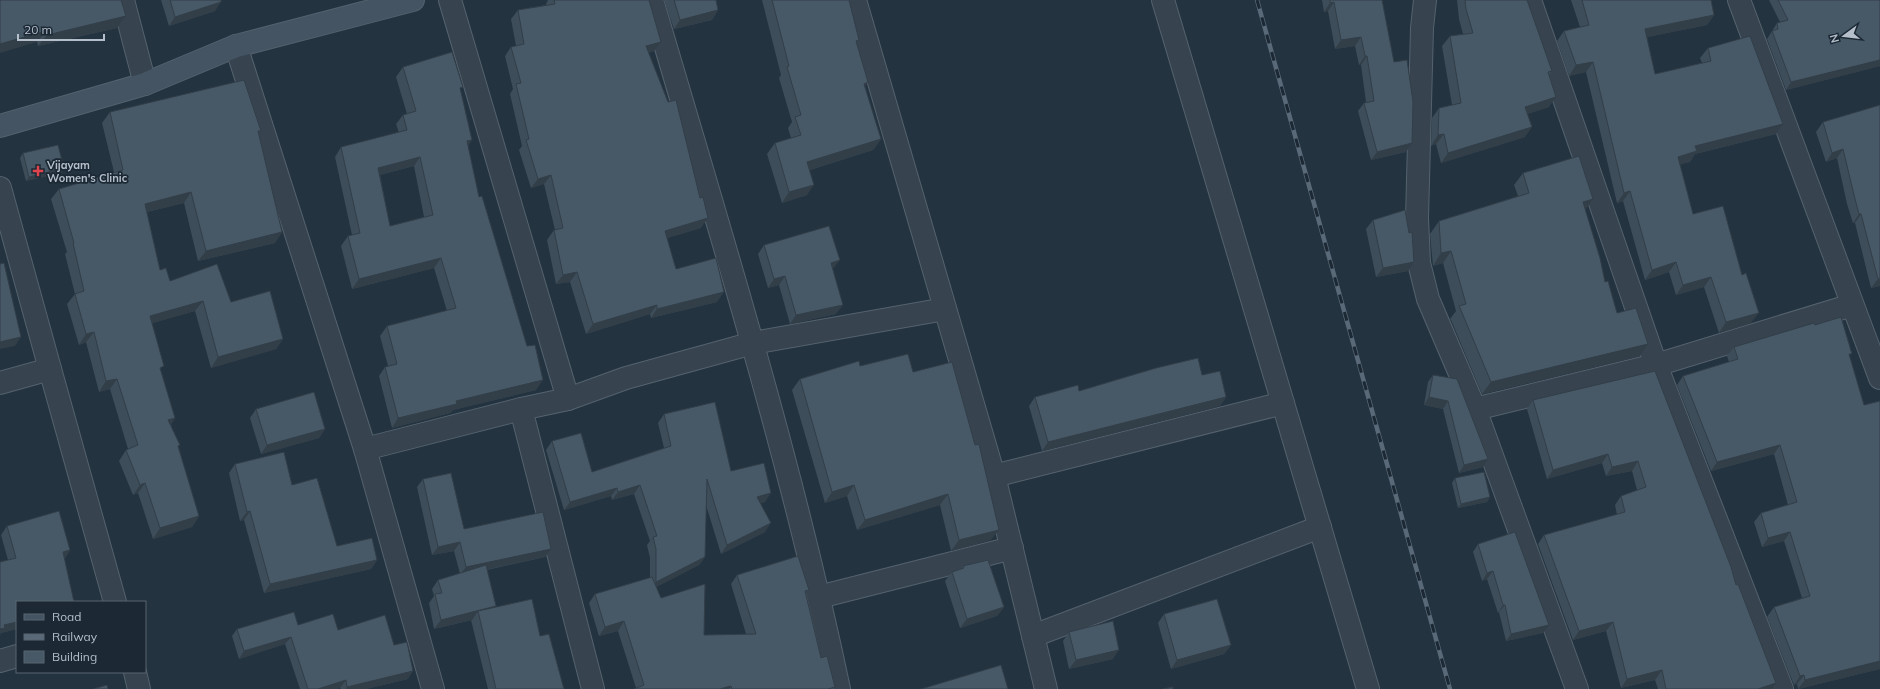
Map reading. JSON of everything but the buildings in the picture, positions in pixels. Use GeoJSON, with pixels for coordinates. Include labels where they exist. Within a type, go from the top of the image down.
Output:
{"type":"FeatureCollection","features":[{"type":"Feature","properties":{"kind":"main road"},"geometry":{"type":"LineString","coordinates":[[0,126],[146,84],[236,46],[362,6],[413,0]]}},
{"type":"Feature","properties":{"kind":"street"},"geometry":{"type":"LineString","coordinates":[[123,0],[146,84]]}},
{"type":"Feature","properties":{"kind":"street"},"geometry":{"type":"LineString","coordinates":[[450,0],[568,399]]}},
{"type":"Feature","properties":{"kind":"street"},"geometry":{"type":"LineString","coordinates":[[652,0],[753,343],[820,597],[839,689]]}},
{"type":"Feature","properties":{"kind":"street"},"geometry":{"type":"LineString","coordinates":[[855,0],[994,476],[1046,689]]}},
{"type":"Feature","properties":{"kind":"street"},"geometry":{"type":"LineString","coordinates":[[1163,0],[1368,689]]}},
{"type":"Feature","properties":{"kind":"street"},"geometry":{"type":"LineString","coordinates":[[1425,0],[1422,28],[1417,218],[1418,262],[1428,299],[1475,409],[1577,689]]}},
{"type":"Feature","properties":{"kind":"street"},"geometry":{"type":"LineString","coordinates":[[1530,0],[1656,365],[1782,689]]}},
{"type":"Feature","properties":{"kind":"street"},"geometry":{"type":"LineString","coordinates":[[1739,0],[1880,378]]}},
{"type":"Feature","properties":{"kind":"street"},"geometry":{"type":"LineString","coordinates":[[236,46],[365,449],[433,689]]}},
{"type":"Feature","properties":{"kind":"street"},"geometry":{"type":"LineString","coordinates":[[0,188],[115,601]]}},
{"type":"Feature","properties":{"kind":"street"},"geometry":{"type":"LineString","coordinates":[[1475,409],[1656,365],[1852,305]]}},
{"type":"Feature","properties":{"kind":"street"},"geometry":{"type":"LineString","coordinates":[[365,449],[568,399],[626,378],[753,343],[945,309]]}},
{"type":"Feature","properties":{"kind":"street"},"geometry":{"type":"LineString","coordinates":[[0,383],[50,369]]}},
{"type":"Feature","properties":{"kind":"street"},"geometry":{"type":"LineString","coordinates":[[994,476],[1283,403]]}},
{"type":"Feature","properties":{"kind":"street"},"geometry":{"type":"LineString","coordinates":[[521,410],[593,689]]}},
{"type":"Feature","properties":{"kind":"street"},"geometry":{"type":"LineString","coordinates":[[1033,636],[1320,527]]}},
{"type":"Feature","properties":{"kind":"street"},"geometry":{"type":"LineString","coordinates":[[820,597],[1012,548]]}},
{"type":"Feature","properties":{"kind":"street"},"geometry":{"type":"LineString","coordinates":[[0,661],[16,656]]}},
{"type":"Feature","properties":{"kind":"street"},"geometry":{"type":"LineString","coordinates":[[135,673],[139,689]]}},
{"type":"Feature","properties":{"kind":"railway"},"geometry":{"type":"LineString","coordinates":[[1257,0],[1450,689]]}},
{"type":"Feature","properties":{"kind":"place","name":"Vijayam Women's Clinic"},"geometry":{"type":"Point","coordinates":[38,171]}}]}
